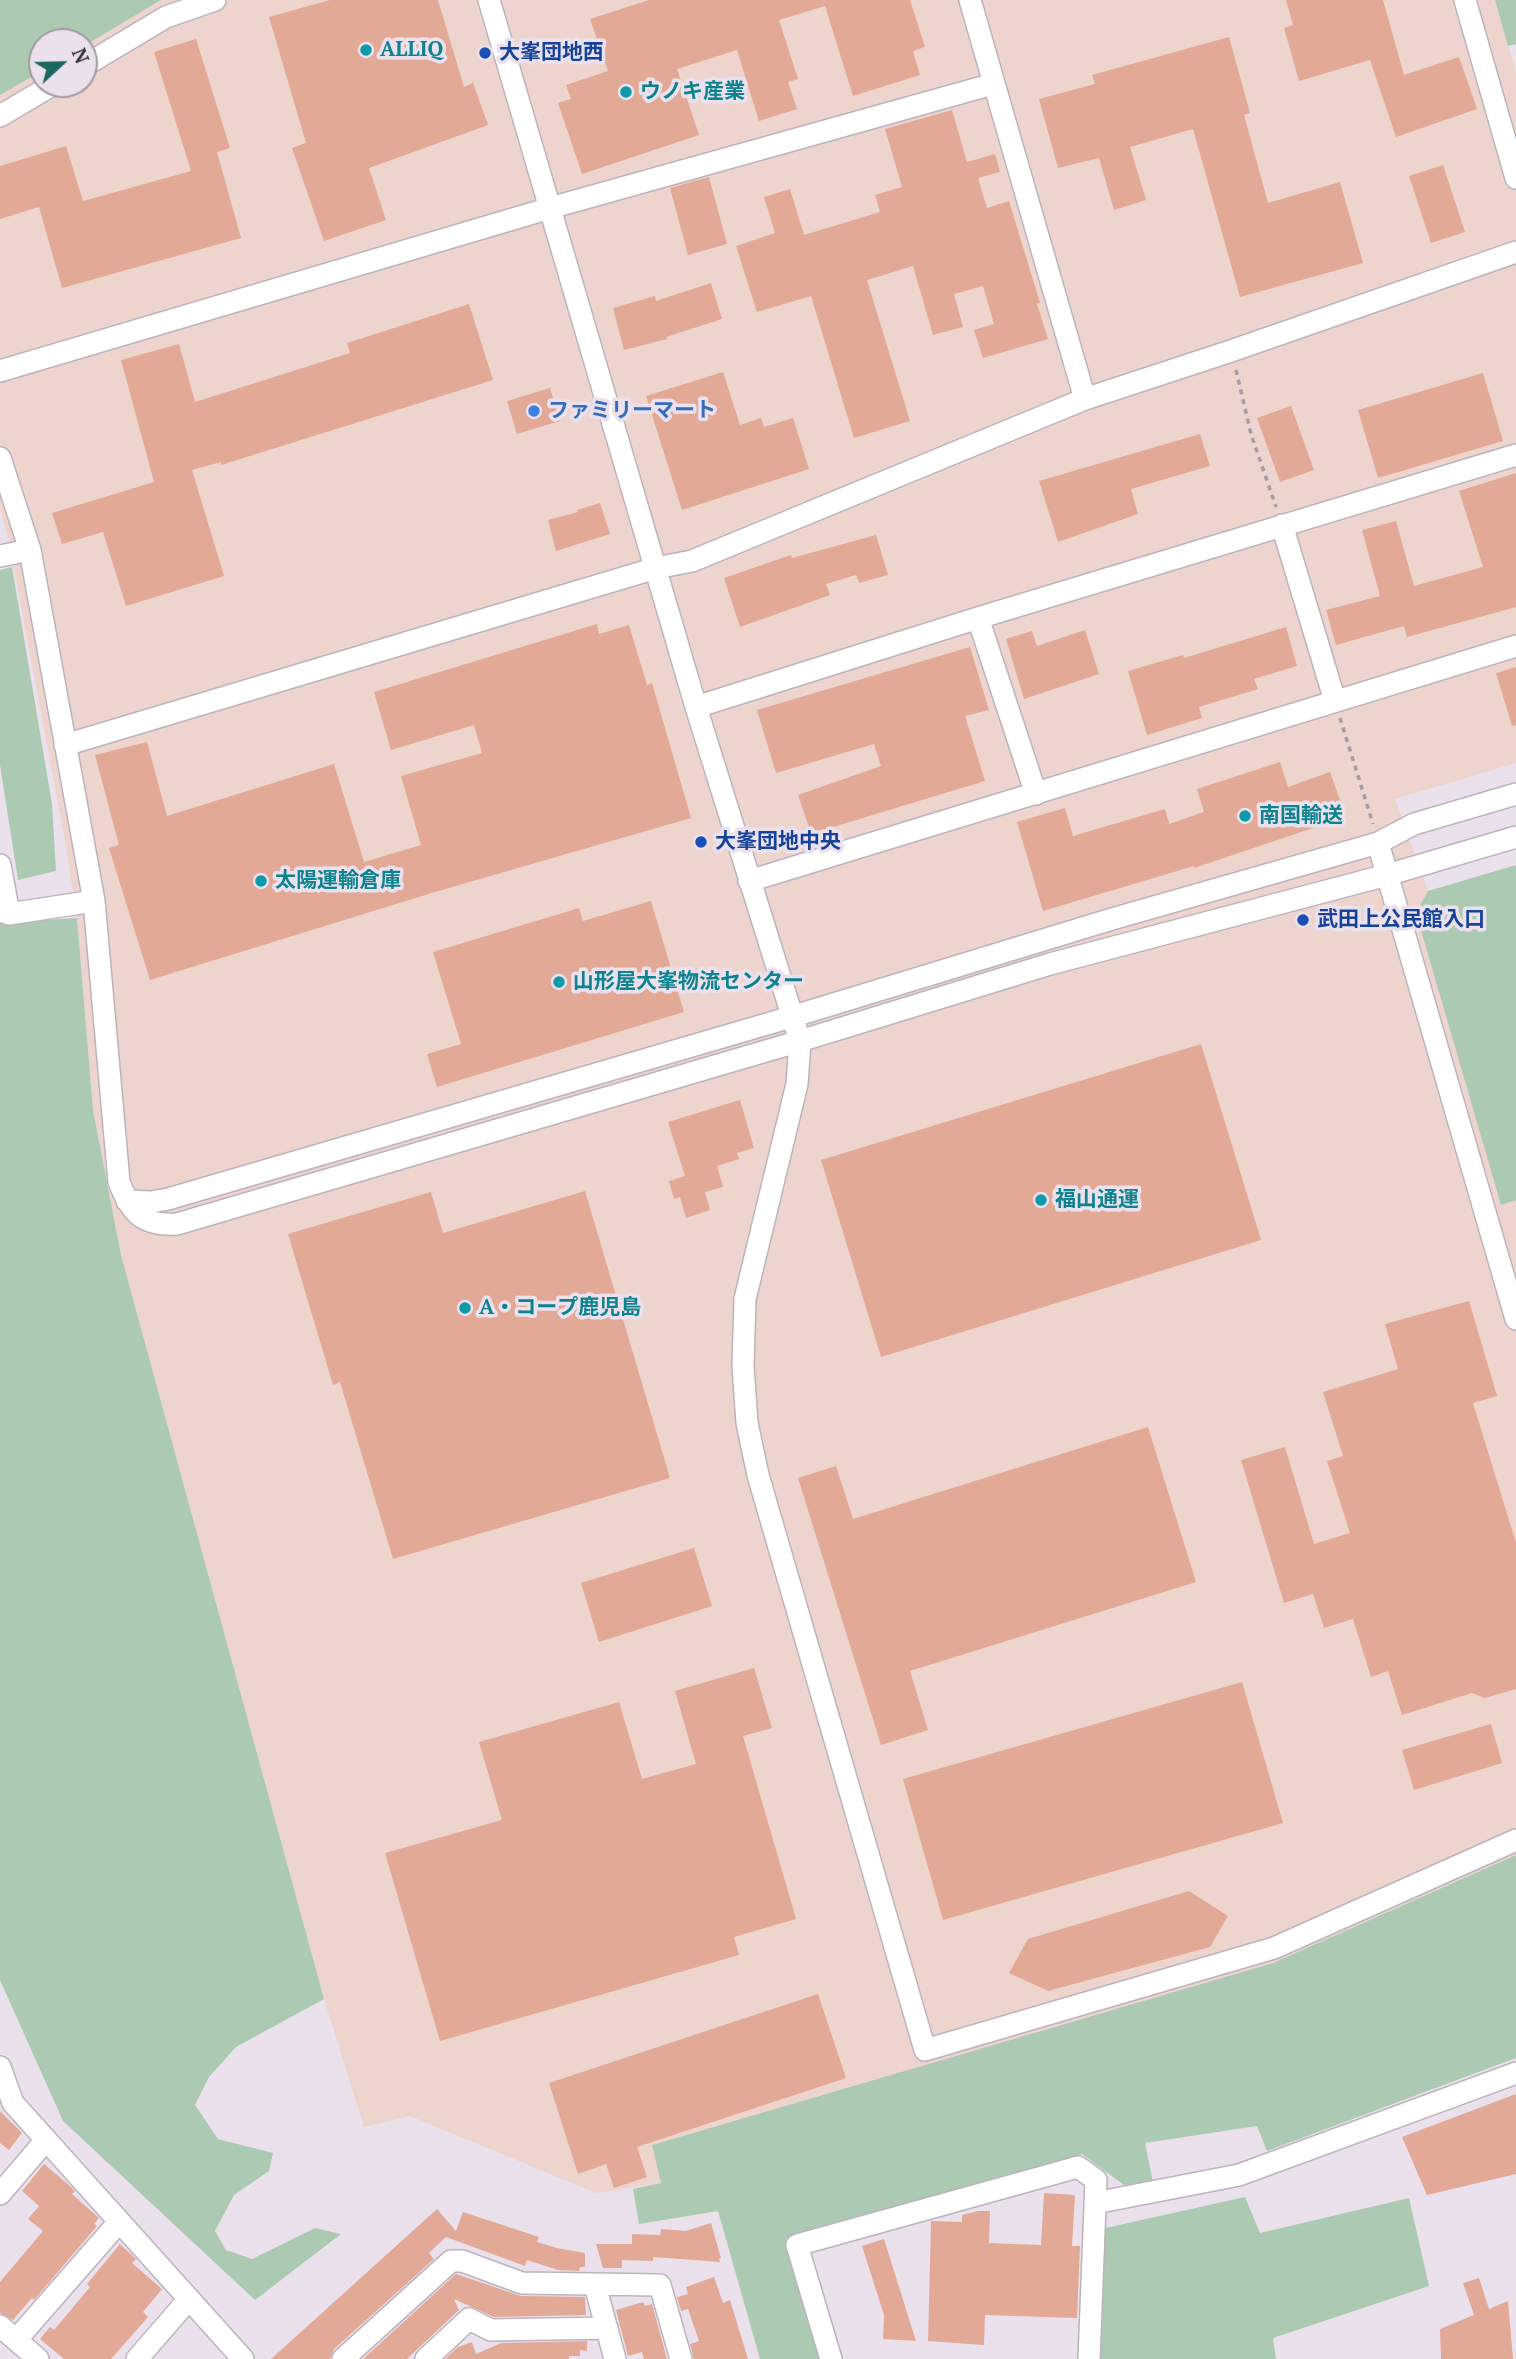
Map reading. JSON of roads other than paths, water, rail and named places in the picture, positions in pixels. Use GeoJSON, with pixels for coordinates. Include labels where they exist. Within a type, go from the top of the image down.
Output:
{"type":"FeatureCollection","features":[{"type":"Feature","properties":{"kind":"street"},"geometry":{"type":"LineString","coordinates":[[98,58],[166,17],[215,0]]}},
{"type":"Feature","properties":{"kind":"street"},"geometry":{"type":"LineString","coordinates":[[489,0],[696,707],[800,1041],[797,1084],[745,1299],[743,1366],[747,1423],[758,1475],[925,2050],[1273,1948],[1516,1840]]}},
{"type":"Feature","properties":{"kind":"street"},"geometry":{"type":"LineString","coordinates":[[970,0],[1085,399]]}},
{"type":"Feature","properties":{"kind":"street"},"geometry":{"type":"LineString","coordinates":[[1465,0],[1516,178]]}},
{"type":"Feature","properties":{"kind":"street"},"geometry":{"type":"LineString","coordinates":[[0,371],[550,208],[993,84]]}},
{"type":"Feature","properties":{"kind":"street"},"geometry":{"type":"LineString","coordinates":[[0,116],[30,98]]}},
{"type":"Feature","properties":{"kind":"street"},"geometry":{"type":"LineString","coordinates":[[65,745],[656,568],[692,561],[1085,399],[1516,252]]}},
{"type":"Feature","properties":{"kind":"street"},"geometry":{"type":"LineString","coordinates":[[696,707],[978,618],[1516,455]]}},
{"type":"Feature","properties":{"kind":"street"},"geometry":{"type":"LineString","coordinates":[[0,458],[30,550],[94,901],[119,1182],[135,1213],[158,1225],[177,1224],[800,1041],[1050,964],[1387,875],[1516,837]]}},
{"type":"Feature","properties":{"kind":"street"},"geometry":{"type":"LineString","coordinates":[[1282,525],[1335,701]]}},
{"type":"Feature","properties":{"kind":"street"},"geometry":{"type":"LineString","coordinates":[[0,556],[30,550]]}},
{"type":"Feature","properties":{"kind":"street"},"geometry":{"type":"LineString","coordinates":[[978,618],[1036,794]]}},
{"type":"Feature","properties":{"kind":"street"},"geometry":{"type":"LineString","coordinates":[[749,881],[1516,646]]}},
{"type":"Feature","properties":{"kind":"street"},"geometry":{"type":"LineString","coordinates":[[127,1201],[151,1202],[168,1199],[791,1017],[1112,919],[1378,843],[1414,824],[1516,794]]}},
{"type":"Feature","properties":{"kind":"street"},"geometry":{"type":"LineString","coordinates":[[1378,843],[1516,1319]]}},
{"type":"Feature","properties":{"kind":"street"},"geometry":{"type":"LineString","coordinates":[[0,865],[4,913],[94,901]]}},
{"type":"Feature","properties":{"kind":"street"},"geometry":{"type":"LineString","coordinates":[[0,2067],[13,2103],[243,2359]]}},
{"type":"Feature","properties":{"kind":"street"},"geometry":{"type":"LineString","coordinates":[[1095,2203],[1239,2175],[1516,2073]]}},
{"type":"Feature","properties":{"kind":"street"},"geometry":{"type":"LineString","coordinates":[[0,2194],[46,2140]]}},
{"type":"Feature","properties":{"kind":"street"},"geometry":{"type":"LineString","coordinates":[[831,2359],[797,2245],[1078,2167],[1096,2180],[1089,2359]]}},
{"type":"Feature","properties":{"kind":"street"},"geometry":{"type":"LineString","coordinates":[[16,2340],[119,2222]]}},
{"type":"Feature","properties":{"kind":"street"},"geometry":{"type":"LineString","coordinates":[[343,2359],[451,2261],[462,2261],[522,2283],[660,2285],[681,2359]]}},
{"type":"Feature","properties":{"kind":"street"},"geometry":{"type":"LineString","coordinates":[[595,2285],[615,2359]]}},
{"type":"Feature","properties":{"kind":"street"},"geometry":{"type":"LineString","coordinates":[[137,2359],[189,2299]]}},
{"type":"Feature","properties":{"kind":"street"},"geometry":{"type":"LineString","coordinates":[[426,2359],[468,2319],[491,2330],[607,2328]]}},
{"type":"Feature","properties":{"kind":"street"},"geometry":{"type":"LineString","coordinates":[[0,2326],[38,2359]]}},
{"type":"Feature","properties":{"kind":"place","name":"ALLIQ"},"geometry":{"type":"Point","coordinates":[366,50]}},
{"type":"Feature","properties":{"kind":"place","name":"大峯団地西"},"geometry":{"type":"Point","coordinates":[485,53]}},
{"type":"Feature","properties":{"kind":"place","name":"ウノキ産業"},"geometry":{"type":"Point","coordinates":[626,92]}},
{"type":"Feature","properties":{"kind":"place","name":"ファミリーマート"},"geometry":{"type":"Point","coordinates":[534,411]}},
{"type":"Feature","properties":{"kind":"place","name":"南国輸送"},"geometry":{"type":"Point","coordinates":[1245,816]}},
{"type":"Feature","properties":{"kind":"place","name":"大峯団地中央"},"geometry":{"type":"Point","coordinates":[701,842]}},
{"type":"Feature","properties":{"kind":"place","name":"太陽運輸倉庫"},"geometry":{"type":"Point","coordinates":[261,881]}},
{"type":"Feature","properties":{"kind":"place","name":"武田上公民館入口"},"geometry":{"type":"Point","coordinates":[1303,920]}},
{"type":"Feature","properties":{"kind":"place","name":"山形屋大峯物流センター"},"geometry":{"type":"Point","coordinates":[559,982]}},
{"type":"Feature","properties":{"kind":"place","name":"福山通運"},"geometry":{"type":"Point","coordinates":[1041,1200]}},
{"type":"Feature","properties":{"kind":"place","name":"A・コープ鹿児島"},"geometry":{"type":"Point","coordinates":[465,1308]}}]}
